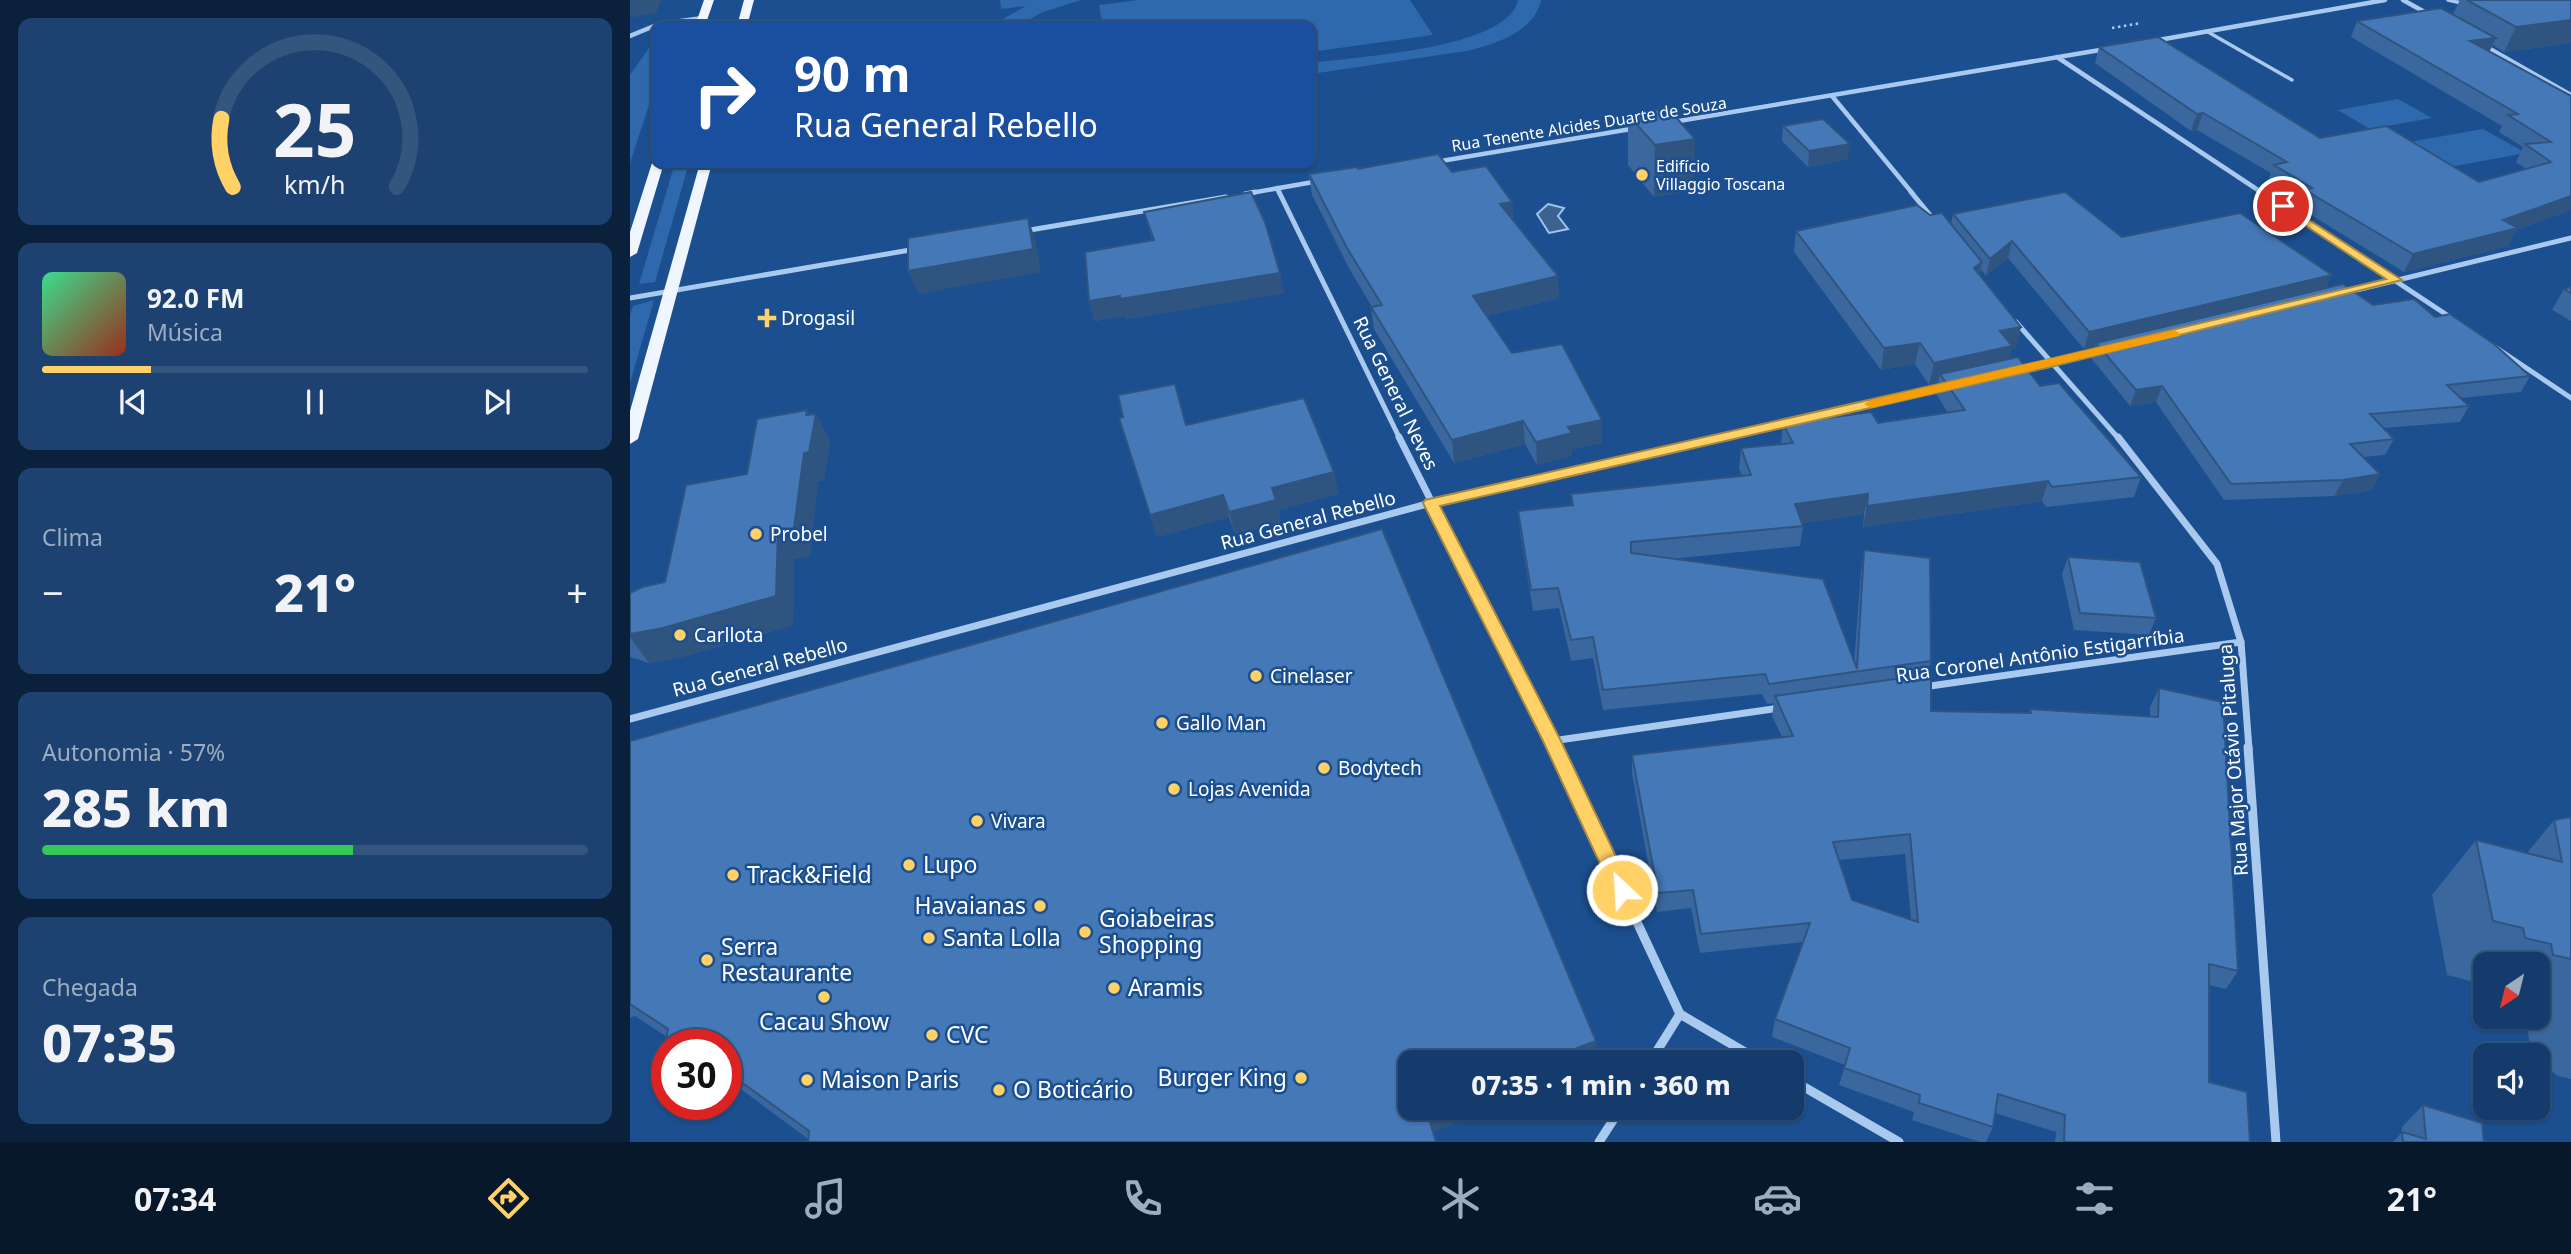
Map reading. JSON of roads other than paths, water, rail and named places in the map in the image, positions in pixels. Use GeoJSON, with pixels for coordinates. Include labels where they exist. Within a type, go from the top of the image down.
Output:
{"type":"FeatureCollection","features":[{"type":"Feature","properties":{"kind":"main road"},"geometry":{"type":"LineString","coordinates":[[701,21],[709,0]]}},
{"type":"Feature","properties":{"kind":"main road"},"geometry":{"type":"LineString","coordinates":[[743,21],[749,0]]}},
{"type":"Feature","properties":{"kind":"main road"},"geometry":{"type":"LineString","coordinates":[[630,253],[656,168]]}},
{"type":"Feature","properties":{"kind":"main road"},"geometry":{"type":"LineString","coordinates":[[630,439],[705,168]]}},
{"type":"Feature","properties":{"kind":"street"},"geometry":{"type":"LineString","coordinates":[[2139,43],[2385,0]]}},
{"type":"Feature","properties":{"kind":"street"},"geometry":{"type":"LineString","coordinates":[[2403,0],[2439,20]]}},
{"type":"Feature","properties":{"kind":"street"},"geometry":{"type":"LineString","coordinates":[[630,36],[651,28]]}},
{"type":"Feature","properties":{"kind":"street"},"geometry":{"type":"LineString","coordinates":[[2475,41],[2571,95]]}},
{"type":"Feature","properties":{"kind":"street","name":"Rua Tenente Alcides Duarte de Souza"},"geometry":{"type":"LineString","coordinates":[[1670,123],[2112,48]]}},
{"type":"Feature","properties":{"kind":"street"},"geometry":{"type":"LineString","coordinates":[[2057,57],[2462,324]]}},
{"type":"Feature","properties":{"kind":"street"},"geometry":{"type":"LineString","coordinates":[[1832,96],[1937,224]]}},
{"type":"Feature","properties":{"kind":"street","name":"Rua Tenente Alcides Duarte de Souza"},"geometry":{"type":"LineString","coordinates":[[1426,164],[1643,127]]}},
{"type":"Feature","properties":{"kind":"street"},"geometry":{"type":"LineString","coordinates":[[1018,232],[1331,179]]}},
{"type":"Feature","properties":{"kind":"street","name":"Rua General Neves"},"geometry":{"type":"LineString","coordinates":[[1277,188],[1431,503],[1552,741],[1680,1014]]}},
{"type":"Feature","properties":{"kind":"street"},"geometry":{"type":"LineString","coordinates":[[2330,296],[2571,238]]}},
{"type":"Feature","properties":{"kind":"street"},"geometry":{"type":"LineString","coordinates":[[630,299],[923,248]]}},
{"type":"Feature","properties":{"kind":"street","name":"Rua Major Otávio Pitaluga"},"geometry":{"type":"LineString","coordinates":[[2007,310],[2050,363],[2137,459],[2217,564],[2241,642],[2276,1142]]}},
{"type":"Feature","properties":{"kind":"street"},"geometry":{"type":"LineString","coordinates":[[2484,339],[2571,398]]}},
{"type":"Feature","properties":{"kind":"street"},"geometry":{"type":"LineString","coordinates":[[2010,373],[2103,351]]}},
{"type":"Feature","properties":{"kind":"street","name":"Rua General Rebello"},"geometry":{"type":"LineString","coordinates":[[630,719],[1431,503],[1956,385]]}},
{"type":"Feature","properties":{"kind":"street","name":"Rua Coronel Antônio Estigarríbia"},"geometry":{"type":"LineString","coordinates":[[1910,689],[2241,642]]}},
{"type":"Feature","properties":{"kind":"street"},"geometry":{"type":"LineString","coordinates":[[1552,741],[1787,707]]}},
{"type":"Feature","properties":{"kind":"street"},"geometry":{"type":"LineString","coordinates":[[1658,1050],[1680,1014],[1742,1050]]}},
{"type":"Feature","properties":{"kind":"street"},"geometry":{"type":"LineString","coordinates":[[1804,1087],[1899,1142]]}},
{"type":"Feature","properties":{"kind":"street"},"geometry":{"type":"LineString","coordinates":[[1599,1142],[1613,1120]]}},
{"type":"Feature","properties":{"kind":"lane"},"geometry":{"type":"LineString","coordinates":[[2448,0],[2476,5]]}},
{"type":"Feature","properties":{"kind":"lane"},"geometry":{"type":"LineString","coordinates":[[2208,32],[2292,80]]}},
{"type":"Feature","properties":{"kind":"place","name":"Edifício Villaggio Toscana"},"geometry":{"type":"Point","coordinates":[1642,175]}},
{"type":"Feature","properties":{"kind":"place","name":"Drogasil"},"geometry":{"type":"Point","coordinates":[767,318]}},
{"type":"Feature","properties":{"kind":"place","name":"Probel"},"geometry":{"type":"Point","coordinates":[756,534]}},
{"type":"Feature","properties":{"kind":"place","name":"Carllota"},"geometry":{"type":"Point","coordinates":[680,635]}},
{"type":"Feature","properties":{"kind":"place","name":"Cinelaser"},"geometry":{"type":"Point","coordinates":[1256,676]}},
{"type":"Feature","properties":{"kind":"place","name":"Gallo Man"},"geometry":{"type":"Point","coordinates":[1162,723]}},
{"type":"Feature","properties":{"kind":"place","name":"Bodytech"},"geometry":{"type":"Point","coordinates":[1324,768]}},
{"type":"Feature","properties":{"kind":"place","name":"Lojas Avenida"},"geometry":{"type":"Point","coordinates":[1174,789]}},
{"type":"Feature","properties":{"kind":"place","name":"Vivara"},"geometry":{"type":"Point","coordinates":[977,821]}},
{"type":"Feature","properties":{"kind":"place","name":"Lupo"},"geometry":{"type":"Point","coordinates":[909,865]}},
{"type":"Feature","properties":{"kind":"place","name":"Track&Field"},"geometry":{"type":"Point","coordinates":[733,875]}},
{"type":"Feature","properties":{"kind":"place","name":"Havaianas"},"geometry":{"type":"Point","coordinates":[1040,906]}},
{"type":"Feature","properties":{"kind":"place","name":"Goiabeiras Shopping"},"geometry":{"type":"Point","coordinates":[1085,932]}},
{"type":"Feature","properties":{"kind":"place","name":"Santa Lolla"},"geometry":{"type":"Point","coordinates":[929,938]}},
{"type":"Feature","properties":{"kind":"place","name":"Serra Restaurante"},"geometry":{"type":"Point","coordinates":[707,960]}},
{"type":"Feature","properties":{"kind":"place","name":"Aramis"},"geometry":{"type":"Point","coordinates":[1114,988]}},
{"type":"Feature","properties":{"kind":"place","name":"Cacau Show"},"geometry":{"type":"Point","coordinates":[824,997]}},
{"type":"Feature","properties":{"kind":"place","name":"CVC"},"geometry":{"type":"Point","coordinates":[932,1035]}},
{"type":"Feature","properties":{"kind":"place","name":"Burger King"},"geometry":{"type":"Point","coordinates":[1301,1078]}},
{"type":"Feature","properties":{"kind":"place","name":"Maison Paris"},"geometry":{"type":"Point","coordinates":[807,1080]}},
{"type":"Feature","properties":{"kind":"place","name":"O Boticário"},"geometry":{"type":"Point","coordinates":[999,1090]}}]}
